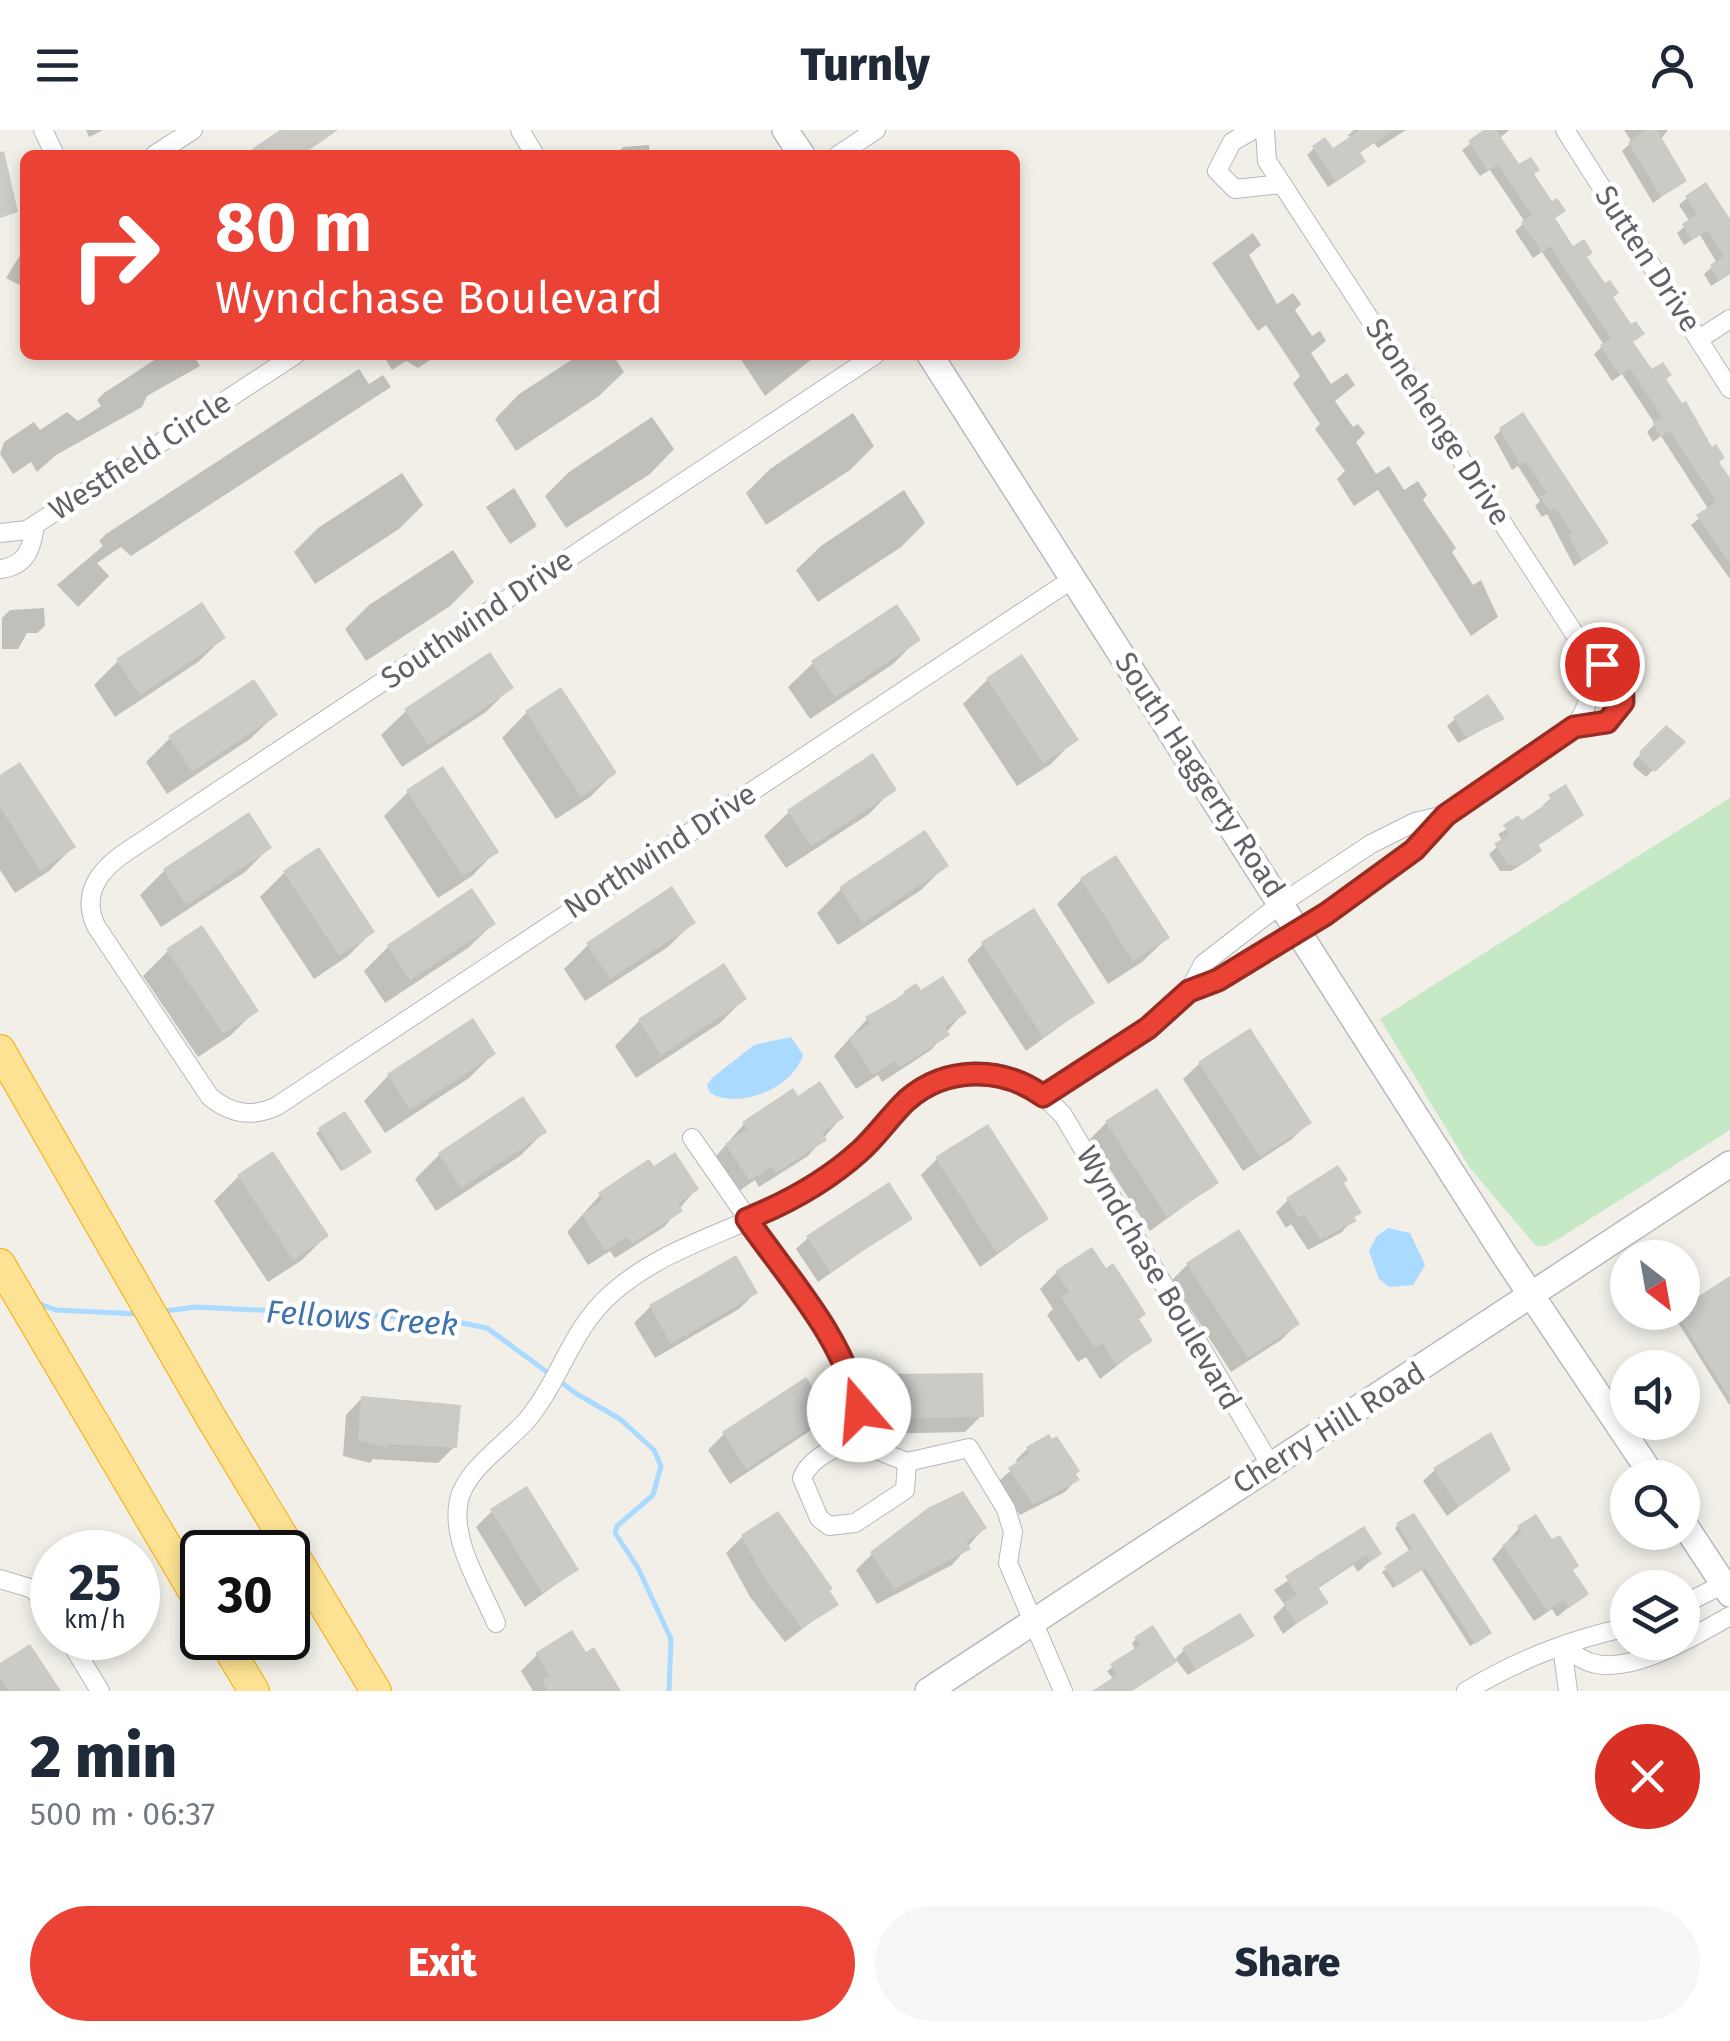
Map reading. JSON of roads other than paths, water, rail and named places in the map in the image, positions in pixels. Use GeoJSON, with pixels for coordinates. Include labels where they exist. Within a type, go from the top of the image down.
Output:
{"type":"FeatureCollection","features":[{"type":"Feature","properties":{"kind":"highway"},"geometry":{"type":"LineString","coordinates":[[0,1050],[129,1277],[376,1691]]}},
{"type":"Feature","properties":{"kind":"highway"},"geometry":{"type":"LineString","coordinates":[[1,1266],[180,1569]]}},
{"type":"Feature","properties":{"kind":"highway"},"geometry":{"type":"LineString","coordinates":[[235,1660],[254,1691]]}},
{"type":"Feature","properties":{"kind":"main road","name":"South Haggerty Road"},"geometry":{"type":"LineString","coordinates":[[933,360],[1642,1460]]}},
{"type":"Feature","properties":{"kind":"main road","name":"Cherry Hill Road"},"geometry":{"type":"LineString","coordinates":[[928,1691],[1730,1164]]}},
{"type":"Feature","properties":{"kind":"main road"},"geometry":{"type":"LineString","coordinates":[[1700,1546],[1728,1586]]}},
{"type":"Feature","properties":{"kind":"street"},"geometry":{"type":"LineString","coordinates":[[162,150],[193,130]]}},
{"type":"Feature","properties":{"kind":"street"},"geometry":{"type":"LineString","coordinates":[[520,130],[537,150]]}},
{"type":"Feature","properties":{"kind":"street"},"geometry":{"type":"LineString","coordinates":[[846,150],[876,130]]}},
{"type":"Feature","properties":{"kind":"street"},"geometry":{"type":"LineString","coordinates":[[1252,130],[1232,142],[1217,172],[1235,190],[1282,184]]}},
{"type":"Feature","properties":{"kind":"street","name":"Stonehenge Drive"},"geometry":{"type":"LineString","coordinates":[[1265,130],[1267,161],[1590,662],[1616,671],[1623,684],[1623,702],[1607,722],[1574,727],[1446,815],[1414,850],[1299,930]]}},
{"type":"Feature","properties":{"kind":"street","name":"Sutten Drive"},"geometry":{"type":"LineString","coordinates":[[1566,130],[1730,389]]}},
{"type":"Feature","properties":{"kind":"street"},"geometry":{"type":"LineString","coordinates":[[1700,339],[1730,319]]}},
{"type":"Feature","properties":{"kind":"street","name":"Westfield Circle"},"geometry":{"type":"LineString","coordinates":[[0,533],[20,533],[35,525],[287,360]]}},
{"type":"Feature","properties":{"kind":"street","name":"Southwind Drive"},"geometry":{"type":"LineString","coordinates":[[242,1113],[222,1107],[210,1097],[96,926],[91,894],[98,876],[112,861],[867,360]]}},
{"type":"Feature","properties":{"kind":"street","name":"Westfield Circle"},"geometry":{"type":"LineString","coordinates":[[0,569],[19,564],[26,556],[35,525]]}},
{"type":"Feature","properties":{"kind":"street","name":"Northwind Drive"},"geometry":{"type":"LineString","coordinates":[[242,1113],[265,1111],[279,1104],[1074,578]]}},
{"type":"Feature","properties":{"kind":"street"},"geometry":{"type":"LineString","coordinates":[[1574,727],[1590,696],[1590,662]]}},
{"type":"Feature","properties":{"kind":"street","name":"Stonehenge Drive"},"geometry":{"type":"LineString","coordinates":[[1282,903],[1371,844],[1414,822],[1446,815]]}},
{"type":"Feature","properties":{"kind":"street"},"geometry":{"type":"LineString","coordinates":[[1043,1096],[1148,1028],[1189,991],[1203,964],[1282,903]]}},
{"type":"Feature","properties":{"kind":"street"},"geometry":{"type":"LineString","coordinates":[[1189,991],[1218,980],[1299,930]]}},
{"type":"Feature","properties":{"kind":"street","name":"Wyndchase Boulevard"},"geometry":{"type":"LineString","coordinates":[[496,1622],[460,1536],[458,1503],[465,1484],[530,1417],[565,1352],[614,1291],[676,1251],[780,1206],[840,1167],[924,1088],[964,1074],[1010,1077],[1043,1096],[1080,1140],[1225,1395],[1270,1464]]}},
{"type":"Feature","properties":{"kind":"street"},"geometry":{"type":"LineString","coordinates":[[692,1138],[840,1356],[854,1384],[860,1443]]}},
{"type":"Feature","properties":{"kind":"street"},"geometry":{"type":"LineString","coordinates":[[907,1462],[904,1490],[855,1523],[828,1526],[819,1518],[801,1483],[804,1471],[844,1443],[860,1443],[907,1462],[969,1448],[1006,1510],[1013,1532],[1008,1563],[1063,1691]]}},
{"type":"Feature","properties":{"kind":"street"},"geometry":{"type":"LineString","coordinates":[[0,1579],[30,1588]]}},
{"type":"Feature","properties":{"kind":"street"},"geometry":{"type":"LineString","coordinates":[[1700,1598],[1728,1586]]}},
{"type":"Feature","properties":{"kind":"street"},"geometry":{"type":"LineString","coordinates":[[1562,1646],[1590,1663],[1621,1664],[1673,1648],[1730,1616]]}},
{"type":"Feature","properties":{"kind":"street"},"geometry":{"type":"LineString","coordinates":[[1466,1691],[1519,1659],[1582,1636],[1610,1631]]}},
{"type":"Feature","properties":{"kind":"street"},"geometry":{"type":"LineString","coordinates":[[1562,1646],[1568,1691]]}},
{"type":"Feature","properties":{"kind":"street"},"geometry":{"type":"LineString","coordinates":[[81,1660],[100,1691]]}},
{"type":"Feature","properties":{"kind":"water"},"geometry":{"type":"Polygon","coordinates":[[[791,1037],[803,1055],[797,1067],[777,1086],[736,1099],[710,1093],[707,1085],[712,1078],[754,1045],[791,1037]]]}},
{"type":"Feature","properties":{"kind":"water"},"geometry":{"type":"Polygon","coordinates":[[[1388,1228],[1410,1233],[1425,1265],[1413,1285],[1389,1287],[1379,1279],[1369,1251],[1376,1237],[1388,1228]]]}},
{"type":"Feature","properties":{"kind":"waterway","name":"Fellows Creek"},"geometry":{"type":"LineString","coordinates":[[37,1303],[56,1310],[139,1314]]}},
{"type":"Feature","properties":{"kind":"waterway","name":"Fellows Creek"},"geometry":{"type":"LineString","coordinates":[[165,1311],[196,1307],[441,1319],[487,1328],[577,1394],[620,1419],[654,1450],[661,1466],[653,1495],[617,1526],[615,1533],[638,1568],[671,1639],[669,1691]]}}]}
